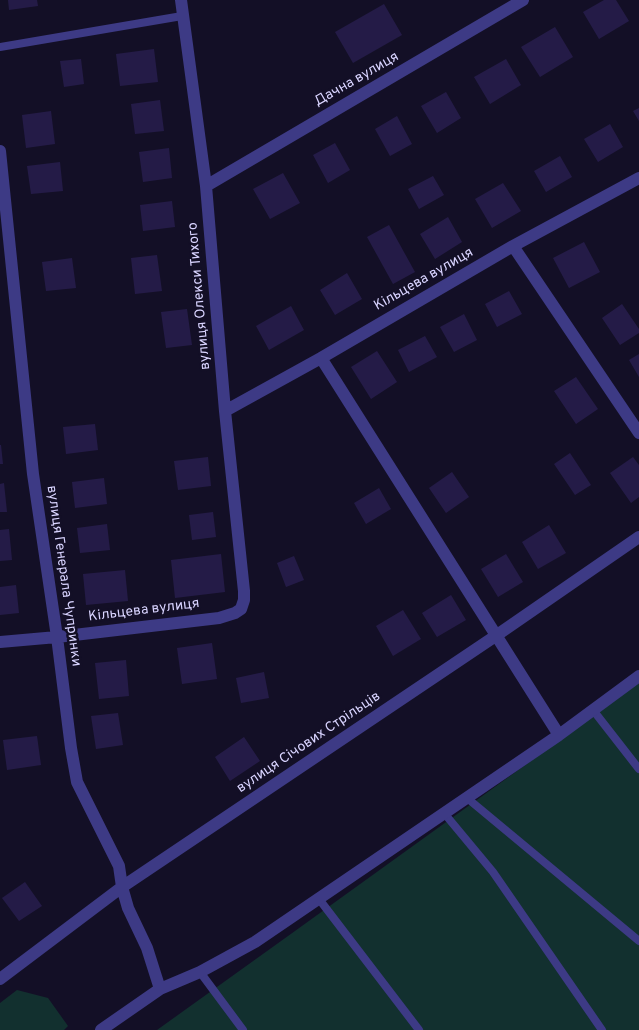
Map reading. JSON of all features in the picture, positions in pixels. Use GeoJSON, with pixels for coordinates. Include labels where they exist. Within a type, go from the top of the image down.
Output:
{"type":"FeatureCollection","features":[{"type":"Feature","properties":{"kind":"street","name":"вулиця Олекси Тихого"},"geometry":{"type":"LineString","coordinates":[[181,0],[206,186],[225,411],[244,591]]}},
{"type":"Feature","properties":{"kind":"street","name":"Дачна вулиця"},"geometry":{"type":"LineString","coordinates":[[206,186],[523,0]]}},
{"type":"Feature","properties":{"kind":"street","name":"вулиця Генерала Чупринки"},"geometry":{"type":"LineString","coordinates":[[0,151],[33,474],[77,782],[88,808],[102,830],[118,866],[128,908],[147,948],[160,990]]}},
{"type":"Feature","properties":{"kind":"street","name":"Кільцева вулиця"},"geometry":{"type":"LineString","coordinates":[[225,411],[321,358],[513,246],[639,178]]}},
{"type":"Feature","properties":{"kind":"street"},"geometry":{"type":"LineString","coordinates":[[513,246],[639,433]]}},
{"type":"Feature","properties":{"kind":"street"},"geometry":{"type":"LineString","coordinates":[[321,358],[559,735]]}},
{"type":"Feature","properties":{"kind":"street","name":"вулиця Січових Стрільців"},"geometry":{"type":"LineString","coordinates":[[0,979],[122,888],[639,537]]}},
{"type":"Feature","properties":{"kind":"street","name":"Кільцева вулиця"},"geometry":{"type":"LineString","coordinates":[[0,642],[219,618],[241,609],[244,591]]}},
{"type":"Feature","properties":{"kind":"street"},"geometry":{"type":"LineString","coordinates":[[101,1030],[160,990],[200,972],[256,942],[559,735],[639,676]]}},
{"type":"Feature","properties":{"kind":"lane"},"geometry":{"type":"LineString","coordinates":[[0,47],[182,16]]}},
{"type":"Feature","properties":{"kind":"lane"},"geometry":{"type":"LineString","coordinates":[[593,710],[639,770]]}},
{"type":"Feature","properties":{"kind":"lane"},"geometry":{"type":"LineString","coordinates":[[467,798],[639,940]]}},
{"type":"Feature","properties":{"kind":"lane"},"geometry":{"type":"LineString","coordinates":[[444,813],[493,872],[602,1030]]}},
{"type":"Feature","properties":{"kind":"lane"},"geometry":{"type":"LineString","coordinates":[[319,899],[419,1030]]}},
{"type":"Feature","properties":{"kind":"lane"},"geometry":{"type":"LineString","coordinates":[[200,972],[243,1030]]}},
{"type":"Feature","properties":{"kind":"green space"},"geometry":{"type":"Polygon","coordinates":[[[639,683],[639,1030],[157,1030],[295,931],[639,683]]]}},
{"type":"Feature","properties":{"kind":"green space"},"geometry":{"type":"Polygon","coordinates":[[[17,990],[48,998],[68,1026],[64,1030],[0,1030],[0,1003],[17,990]]]}},
{"type":"Feature","properties":{"kind":"building"},"geometry":{"type":"Polygon","coordinates":[[[8,0],[37,0],[38,6],[9,10],[8,0]]]}},
{"type":"Feature","properties":{"kind":"building"},"geometry":{"type":"Polygon","coordinates":[[[604,0],[616,0],[629,21],[599,39],[583,12],[604,0]]]}},
{"type":"Feature","properties":{"kind":"building"},"geometry":{"type":"Polygon","coordinates":[[[384,4],[402,35],[353,63],[335,32],[384,4]]]}},
{"type":"Feature","properties":{"kind":"building"},"geometry":{"type":"Polygon","coordinates":[[[555,27],[573,57],[540,77],[521,47],[555,27]]]}},
{"type":"Feature","properties":{"kind":"building"},"geometry":{"type":"Polygon","coordinates":[[[154,49],[158,82],[120,86],[116,54],[154,49]]]}},
{"type":"Feature","properties":{"kind":"building"},"geometry":{"type":"Polygon","coordinates":[[[81,59],[84,84],[64,87],[60,61],[81,59]]]}},
{"type":"Feature","properties":{"kind":"building"},"geometry":{"type":"Polygon","coordinates":[[[506,59],[521,85],[490,104],[474,77],[506,59]]]}},
{"type":"Feature","properties":{"kind":"building"},"geometry":{"type":"Polygon","coordinates":[[[446,92],[461,118],[437,133],[421,106],[446,92]]]}},
{"type":"Feature","properties":{"kind":"building"},"geometry":{"type":"Polygon","coordinates":[[[160,100],[164,131],[135,134],[131,104],[160,100]]]}},
{"type":"Feature","properties":{"kind":"building"},"geometry":{"type":"Polygon","coordinates":[[[639,108],[639,121],[633,111],[639,108]]]}},
{"type":"Feature","properties":{"kind":"building"},"geometry":{"type":"Polygon","coordinates":[[[51,111],[55,144],[26,148],[22,115],[51,111]]]}},
{"type":"Feature","properties":{"kind":"building"},"geometry":{"type":"Polygon","coordinates":[[[397,116],[412,144],[390,156],[375,129],[397,116]]]}},
{"type":"Feature","properties":{"kind":"building"},"geometry":{"type":"Polygon","coordinates":[[[610,124],[623,147],[598,162],[584,139],[610,124]]]}},
{"type":"Feature","properties":{"kind":"building"},"geometry":{"type":"Polygon","coordinates":[[[335,143],[350,170],[328,183],[313,155],[335,143]]]}},
{"type":"Feature","properties":{"kind":"building"},"geometry":{"type":"Polygon","coordinates":[[[169,148],[172,178],[143,182],[139,152],[169,148]]]}},
{"type":"Feature","properties":{"kind":"building"},"geometry":{"type":"Polygon","coordinates":[[[560,156],[572,177],[546,192],[534,171],[560,156]]]}},
{"type":"Feature","properties":{"kind":"building"},"geometry":{"type":"Polygon","coordinates":[[[60,162],[63,191],[31,194],[27,166],[60,162]]]}},
{"type":"Feature","properties":{"kind":"building"},"geometry":{"type":"Polygon","coordinates":[[[283,173],[300,203],[270,219],[253,189],[283,173]]]}},
{"type":"Feature","properties":{"kind":"building"},"geometry":{"type":"Polygon","coordinates":[[[433,176],[444,195],[419,209],[408,189],[433,176]]]}},
{"type":"Feature","properties":{"kind":"building"},"geometry":{"type":"Polygon","coordinates":[[[503,183],[521,211],[492,228],[475,199],[503,183]]]}},
{"type":"Feature","properties":{"kind":"building"},"geometry":{"type":"Polygon","coordinates":[[[172,201],[175,227],[143,231],[140,205],[172,201]]]}},
{"type":"Feature","properties":{"kind":"building"},"geometry":{"type":"Polygon","coordinates":[[[448,217],[462,242],[435,259],[420,234],[448,217]]]}},
{"type":"Feature","properties":{"kind":"building"},"geometry":{"type":"Polygon","coordinates":[[[389,225],[415,272],[393,284],[367,237],[389,225]]]}},
{"type":"Feature","properties":{"kind":"building"},"geometry":{"type":"Polygon","coordinates":[[[584,242],[600,272],[569,288],[553,258],[584,242]]]}},
{"type":"Feature","properties":{"kind":"building"},"geometry":{"type":"Polygon","coordinates":[[[157,255],[162,291],[135,294],[131,258],[157,255]]]}},
{"type":"Feature","properties":{"kind":"building"},"geometry":{"type":"Polygon","coordinates":[[[72,258],[76,288],[46,291],[42,262],[72,258]]]}},
{"type":"Feature","properties":{"kind":"building"},"geometry":{"type":"Polygon","coordinates":[[[347,273],[362,299],[335,315],[320,290],[347,273]]]}},
{"type":"Feature","properties":{"kind":"building"},"geometry":{"type":"Polygon","coordinates":[[[509,291],[522,314],[497,327],[485,304],[509,291]]]}},
{"type":"Feature","properties":{"kind":"building"},"geometry":{"type":"Polygon","coordinates":[[[622,304],[639,329],[639,333],[620,345],[602,318],[622,304]]]}},
{"type":"Feature","properties":{"kind":"building"},"geometry":{"type":"Polygon","coordinates":[[[291,306],[304,330],[269,350],[256,326],[291,306]]]}},
{"type":"Feature","properties":{"kind":"building"},"geometry":{"type":"Polygon","coordinates":[[[187,309],[192,345],[166,348],[161,312],[187,309]]]}},
{"type":"Feature","properties":{"kind":"building"},"geometry":{"type":"Polygon","coordinates":[[[464,314],[477,340],[454,352],[440,327],[464,314]]]}},
{"type":"Feature","properties":{"kind":"building"},"geometry":{"type":"Polygon","coordinates":[[[425,336],[437,357],[409,372],[398,350],[425,336]]]}},
{"type":"Feature","properties":{"kind":"building"},"geometry":{"type":"Polygon","coordinates":[[[377,351],[397,382],[371,399],[351,367],[377,351]]]}},
{"type":"Feature","properties":{"kind":"building"},"geometry":{"type":"Polygon","coordinates":[[[639,354],[639,377],[629,360],[639,354]]]}},
{"type":"Feature","properties":{"kind":"building"},"geometry":{"type":"Polygon","coordinates":[[[576,377],[598,409],[576,424],[554,391],[576,377]]]}},
{"type":"Feature","properties":{"kind":"building"},"geometry":{"type":"Polygon","coordinates":[[[95,424],[98,450],[66,454],[63,427],[95,424]]]}},
{"type":"Feature","properties":{"kind":"building"},"geometry":{"type":"Polygon","coordinates":[[[1,445],[3,464],[0,464],[1,445]]]}},
{"type":"Feature","properties":{"kind":"building"},"geometry":{"type":"Polygon","coordinates":[[[570,453],[591,485],[575,495],[554,464],[570,453]]]}},
{"type":"Feature","properties":{"kind":"building"},"geometry":{"type":"Polygon","coordinates":[[[208,457],[211,486],[178,490],[174,461],[208,457]]]}},
{"type":"Feature","properties":{"kind":"building"},"geometry":{"type":"Polygon","coordinates":[[[633,457],[639,465],[639,497],[631,503],[610,473],[633,457]]]}},
{"type":"Feature","properties":{"kind":"building"},"geometry":{"type":"Polygon","coordinates":[[[452,472],[469,497],[446,513],[429,488],[452,472]]]}},
{"type":"Feature","properties":{"kind":"building"},"geometry":{"type":"Polygon","coordinates":[[[104,478],[107,504],[75,508],[72,482],[104,478]]]}},
{"type":"Feature","properties":{"kind":"building"},"geometry":{"type":"Polygon","coordinates":[[[4,483],[7,512],[0,512],[0,484],[4,483]]]}},
{"type":"Feature","properties":{"kind":"building"},"geometry":{"type":"Polygon","coordinates":[[[379,488],[391,509],[366,524],[354,503],[379,488]]]}},
{"type":"Feature","properties":{"kind":"building"},"geometry":{"type":"Polygon","coordinates":[[[213,512],[216,537],[192,540],[189,515],[213,512]]]}},
{"type":"Feature","properties":{"kind":"building"},"geometry":{"type":"Polygon","coordinates":[[[107,524],[110,550],[80,553],[77,528],[107,524]]]}},
{"type":"Feature","properties":{"kind":"building"},"geometry":{"type":"Polygon","coordinates":[[[549,525],[566,553],[538,569],[522,542],[549,525]]]}},
{"type":"Feature","properties":{"kind":"building"},"geometry":{"type":"Polygon","coordinates":[[[9,529],[12,560],[0,561],[0,530],[9,529]]]}},
{"type":"Feature","properties":{"kind":"building"},"geometry":{"type":"Polygon","coordinates":[[[221,554],[225,592],[175,598],[171,560],[221,554]]]}},
{"type":"Feature","properties":{"kind":"building"},"geometry":{"type":"Polygon","coordinates":[[[506,554],[523,582],[498,597],[481,569],[506,554]]]}},
{"type":"Feature","properties":{"kind":"building"},"geometry":{"type":"Polygon","coordinates":[[[294,556],[304,580],[286,587],[277,563],[294,556]]]}},
{"type":"Feature","properties":{"kind":"building"},"geometry":{"type":"Polygon","coordinates":[[[125,570],[128,601],[86,605],[83,574],[125,570]]]}},
{"type":"Feature","properties":{"kind":"building"},"geometry":{"type":"Polygon","coordinates":[[[16,585],[19,613],[0,615],[0,587],[16,585]]]}},
{"type":"Feature","properties":{"kind":"building"},"geometry":{"type":"Polygon","coordinates":[[[451,595],[466,620],[437,637],[422,613],[451,595]]]}},
{"type":"Feature","properties":{"kind":"building"},"geometry":{"type":"Polygon","coordinates":[[[403,610],[421,639],[393,656],[376,626],[403,610]]]}},
{"type":"Feature","properties":{"kind":"building"},"geometry":{"type":"Polygon","coordinates":[[[212,643],[217,679],[182,684],[177,648],[212,643]]]}},
{"type":"Feature","properties":{"kind":"building"},"geometry":{"type":"Polygon","coordinates":[[[126,660],[129,696],[99,699],[95,663],[126,660]]]}},
{"type":"Feature","properties":{"kind":"building"},"geometry":{"type":"Polygon","coordinates":[[[264,672],[269,698],[241,703],[236,678],[264,672]]]}},
{"type":"Feature","properties":{"kind":"building"},"geometry":{"type":"Polygon","coordinates":[[[118,713],[123,745],[96,749],[91,716],[118,713]]]}},
{"type":"Feature","properties":{"kind":"building"},"geometry":{"type":"Polygon","coordinates":[[[37,736],[41,765],[7,770],[3,740],[37,736]]]}},
{"type":"Feature","properties":{"kind":"building"},"geometry":{"type":"Polygon","coordinates":[[[244,737],[260,761],[230,781],[215,757],[244,737]]]}},
{"type":"Feature","properties":{"kind":"building"},"geometry":{"type":"Polygon","coordinates":[[[25,882],[42,906],[19,921],[2,898],[25,882]]]}}]}
